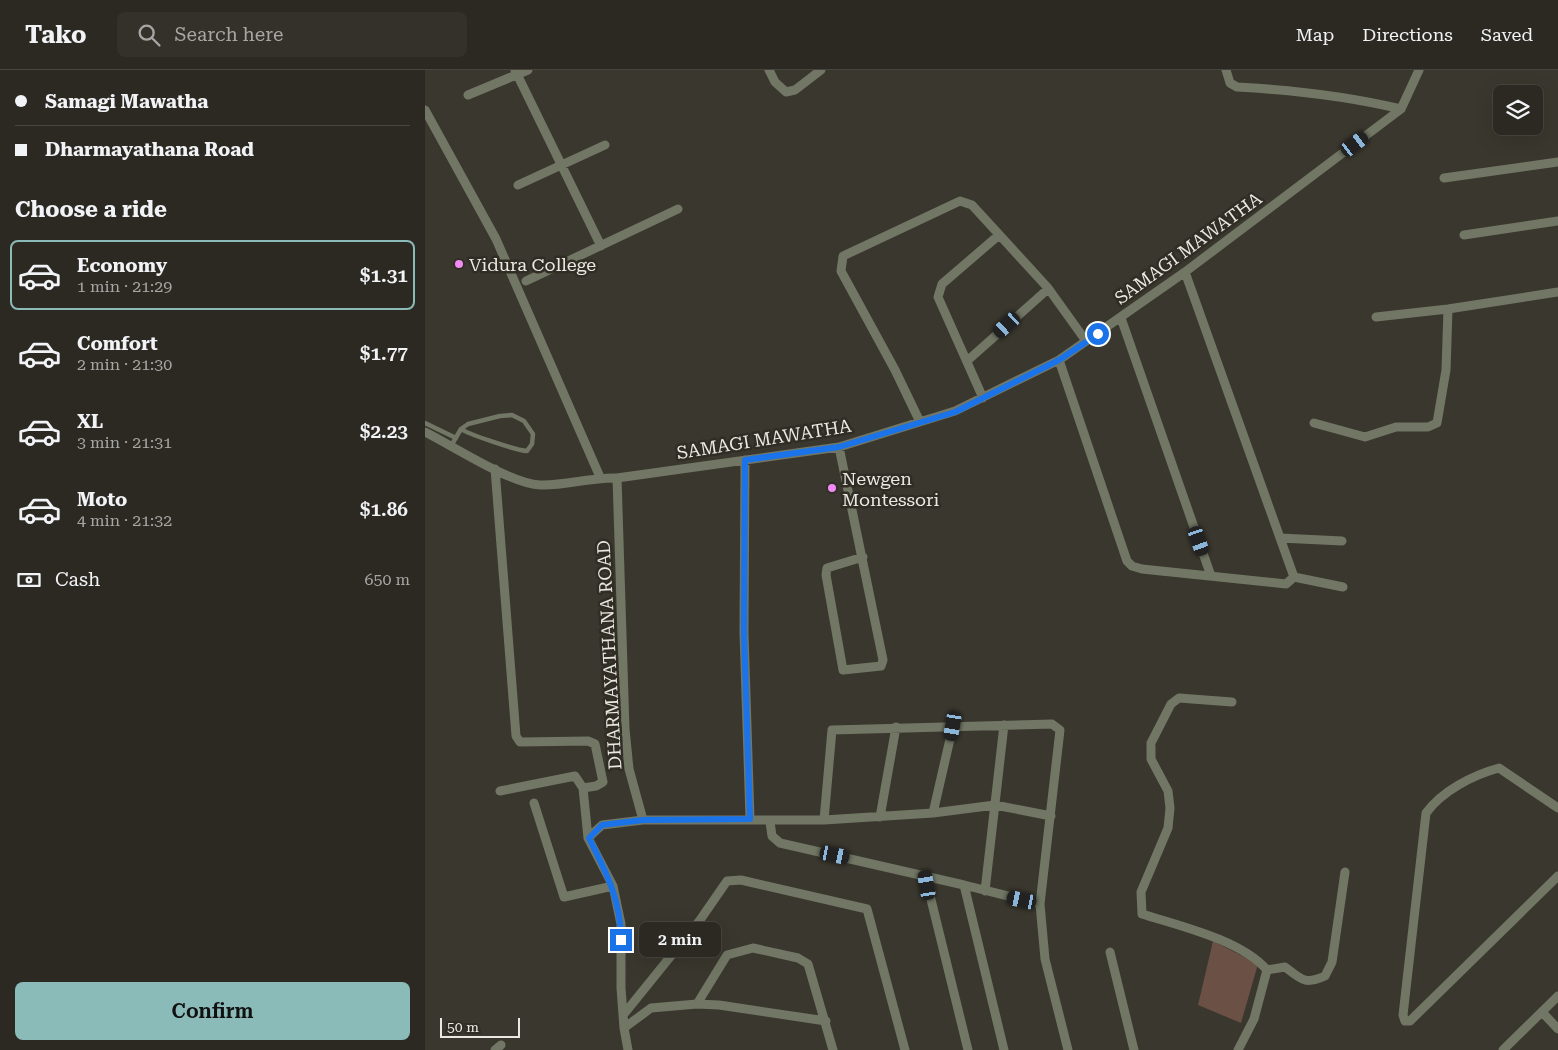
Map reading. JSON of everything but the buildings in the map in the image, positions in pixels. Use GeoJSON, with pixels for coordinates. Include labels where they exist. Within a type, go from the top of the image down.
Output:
{"type":"FeatureCollection","features":[{"type":"Feature","properties":{"kind":"street"},"geometry":{"type":"LineString","coordinates":[[469,95],[516,73],[528,70]]}},
{"type":"Feature","properties":{"kind":"street"},"geometry":{"type":"LineString","coordinates":[[769,70],[775,82],[786,92],[795,90],[821,70]]}},
{"type":"Feature","properties":{"kind":"street"},"geometry":{"type":"LineString","coordinates":[[1226,70],[1230,83],[1237,87],[1290,90],[1370,101],[1401,109]]}},
{"type":"Feature","properties":{"kind":"street","name":"SAMAGI MAWATHA"},"geometry":{"type":"LineString","coordinates":[[425,432],[454,442],[495,469],[520,481],[540,486],[600,477],[617,478],[839,447],[955,412],[1059,360],[1185,272],[1401,109],[1419,70]]}},
{"type":"Feature","properties":{"kind":"street"},"geometry":{"type":"LineString","coordinates":[[516,73],[601,246]]}},
{"type":"Feature","properties":{"kind":"street"},"geometry":{"type":"LineString","coordinates":[[425,110],[496,239],[600,477]]}},
{"type":"Feature","properties":{"kind":"street"},"geometry":{"type":"LineString","coordinates":[[518,185],[605,145]]}},
{"type":"Feature","properties":{"kind":"street"},"geometry":{"type":"LineString","coordinates":[[1443,178],[1558,162]]}},
{"type":"Feature","properties":{"kind":"street"},"geometry":{"type":"LineString","coordinates":[[920,422],[895,370],[841,271],[843,256],[960,201],[972,205],[1048,289],[1086,341]]}},
{"type":"Feature","properties":{"kind":"street"},"geometry":{"type":"LineString","coordinates":[[526,281],[678,209]]}},
{"type":"Feature","properties":{"kind":"street"},"geometry":{"type":"LineString","coordinates":[[1464,236],[1558,221]]}},
{"type":"Feature","properties":{"kind":"street"},"geometry":{"type":"LineString","coordinates":[[983,398],[938,297],[942,284],[999,235]]}},
{"type":"Feature","properties":{"kind":"street"},"geometry":{"type":"LineString","coordinates":[[1185,272],[1294,577]]}},
{"type":"Feature","properties":{"kind":"street"},"geometry":{"type":"LineString","coordinates":[[967,361],[1048,289]]}},
{"type":"Feature","properties":{"kind":"street"},"geometry":{"type":"LineString","coordinates":[[1376,317],[1448,309],[1558,292]]}},
{"type":"Feature","properties":{"kind":"street"},"geometry":{"type":"LineString","coordinates":[[1314,423],[1365,437],[1396,426],[1428,427],[1437,423],[1447,370],[1448,309]]}},
{"type":"Feature","properties":{"kind":"street"},"geometry":{"type":"LineString","coordinates":[[1121,318],[1211,576]]}},
{"type":"Feature","properties":{"kind":"street"},"geometry":{"type":"LineString","coordinates":[[1059,360],[1127,561],[1131,566],[1142,569],[1286,584],[1294,577]]}},
{"type":"Feature","properties":{"kind":"street"},"geometry":{"type":"LineString","coordinates":[[839,447],[863,557],[883,660],[881,666],[843,670],[826,575],[827,568],[863,557]]}},
{"type":"Feature","properties":{"kind":"street"},"geometry":{"type":"LineString","coordinates":[[745,460],[744,632],[750,819]]}},
{"type":"Feature","properties":{"kind":"street"},"geometry":{"type":"LineString","coordinates":[[495,469],[516,736],[520,742],[588,741],[595,744],[603,782],[596,786],[583,788]]}},
{"type":"Feature","properties":{"kind":"street","name":"DHARMAYATHANA ROAD"},"geometry":{"type":"LineString","coordinates":[[617,478],[625,729],[629,769],[643,820]]}},
{"type":"Feature","properties":{"kind":"street"},"geometry":{"type":"LineString","coordinates":[[1280,538],[1342,541]]}},
{"type":"Feature","properties":{"kind":"street"},"geometry":{"type":"LineString","coordinates":[[1294,577],[1343,587]]}},
{"type":"Feature","properties":{"kind":"street"},"geometry":{"type":"LineString","coordinates":[[1232,702],[1179,698],[1171,704],[1151,743],[1151,759],[1168,791],[1171,808],[1168,828],[1141,892],[1142,914],[1215,937],[1259,961],[1267,970]]}},
{"type":"Feature","properties":{"kind":"street"},"geometry":{"type":"LineString","coordinates":[[824,820],[832,730],[1052,724],[1060,730],[1041,904],[1045,959],[1068,1050]]}},
{"type":"Feature","properties":{"kind":"street"},"geometry":{"type":"LineString","coordinates":[[985,891],[1004,725]]}},
{"type":"Feature","properties":{"kind":"street"},"geometry":{"type":"LineString","coordinates":[[933,813],[953,726]]}},
{"type":"Feature","properties":{"kind":"street"},"geometry":{"type":"LineString","coordinates":[[880,817],[896,727]]}},
{"type":"Feature","properties":{"kind":"street"},"geometry":{"type":"LineString","coordinates":[[1558,808],[1499,768],[1485,772],[1436,800],[1426,813],[1403,1015],[1405,1021],[1410,1021],[1558,876]]}},
{"type":"Feature","properties":{"kind":"street"},"geometry":{"type":"LineString","coordinates":[[500,791],[575,776],[583,788],[589,838],[613,886],[621,924],[621,988],[624,1028],[628,1050]]}},
{"type":"Feature","properties":{"kind":"street"},"geometry":{"type":"LineString","coordinates":[[534,803],[564,897],[613,886]]}},
{"type":"Feature","properties":{"kind":"street"},"geometry":{"type":"LineString","coordinates":[[589,838],[602,825],[643,820],[750,819],[770,822],[824,820],[933,813],[995,805],[1051,816]]}},
{"type":"Feature","properties":{"kind":"street"},"geometry":{"type":"LineString","coordinates":[[770,822],[772,836],[780,843],[925,875],[1041,904]]}},
{"type":"Feature","properties":{"kind":"street"},"geometry":{"type":"LineString","coordinates":[[1267,970],[1285,967],[1302,980],[1313,982],[1325,976],[1333,962],[1345,872]]}},
{"type":"Feature","properties":{"kind":"street"},"geometry":{"type":"LineString","coordinates":[[925,875],[968,1050]]}},
{"type":"Feature","properties":{"kind":"street"},"geometry":{"type":"LineString","coordinates":[[624,1014],[700,920],[727,881],[741,880],[867,910],[905,1050]]}},
{"type":"Feature","properties":{"kind":"street"},"geometry":{"type":"LineString","coordinates":[[964,885],[1004,1050]]}},
{"type":"Feature","properties":{"kind":"street"},"geometry":{"type":"LineString","coordinates":[[697,1004],[727,955],[753,948],[798,958],[807,964],[826,1021],[833,1050]]}},
{"type":"Feature","properties":{"kind":"street"},"geometry":{"type":"LineString","coordinates":[[1110,952],[1134,1050]]}},
{"type":"Feature","properties":{"kind":"street"},"geometry":{"type":"LineString","coordinates":[[1238,1050],[1255,1019],[1267,970]]}},
{"type":"Feature","properties":{"kind":"street"},"geometry":{"type":"LineString","coordinates":[[1503,1050],[1558,996]]}},
{"type":"Feature","properties":{"kind":"street"},"geometry":{"type":"LineString","coordinates":[[624,1028],[651,1008],[697,1004],[719,1005],[826,1021]]}},
{"type":"Feature","properties":{"kind":"street"},"geometry":{"type":"LineString","coordinates":[[1542,1012],[1558,1029]]}},
{"type":"Feature","properties":{"kind":"lane"},"geometry":{"type":"LineString","coordinates":[[425,423],[454,442],[461,429],[468,424],[512,414],[524,421],[529,427],[533,434],[532,444],[527,451],[520,450],[496,441],[470,436],[461,429]]}},
{"type":"Feature","properties":{"kind":"shaded area"},"geometry":{"type":"Polygon","coordinates":[[[1213,941],[1258,964],[1241,1023],[1198,1005],[1213,941]]]}},
{"type":"Feature","properties":{"kind":"place","name":"Vidura College"},"geometry":{"type":"Point","coordinates":[459,264]}},
{"type":"Feature","properties":{"kind":"place","name":"Newgen Montessori"},"geometry":{"type":"Point","coordinates":[832,488]}},
{"type":"Feature","properties":{"kind":"route"},"geometry":{"type":"LineString","coordinates":[[621,940],[621,924],[613,886],[589,838],[602,825],[643,820],[750,819],[744,632],[745,460],[839,447],[955,412],[1059,360],[1098,334]]}}]}
